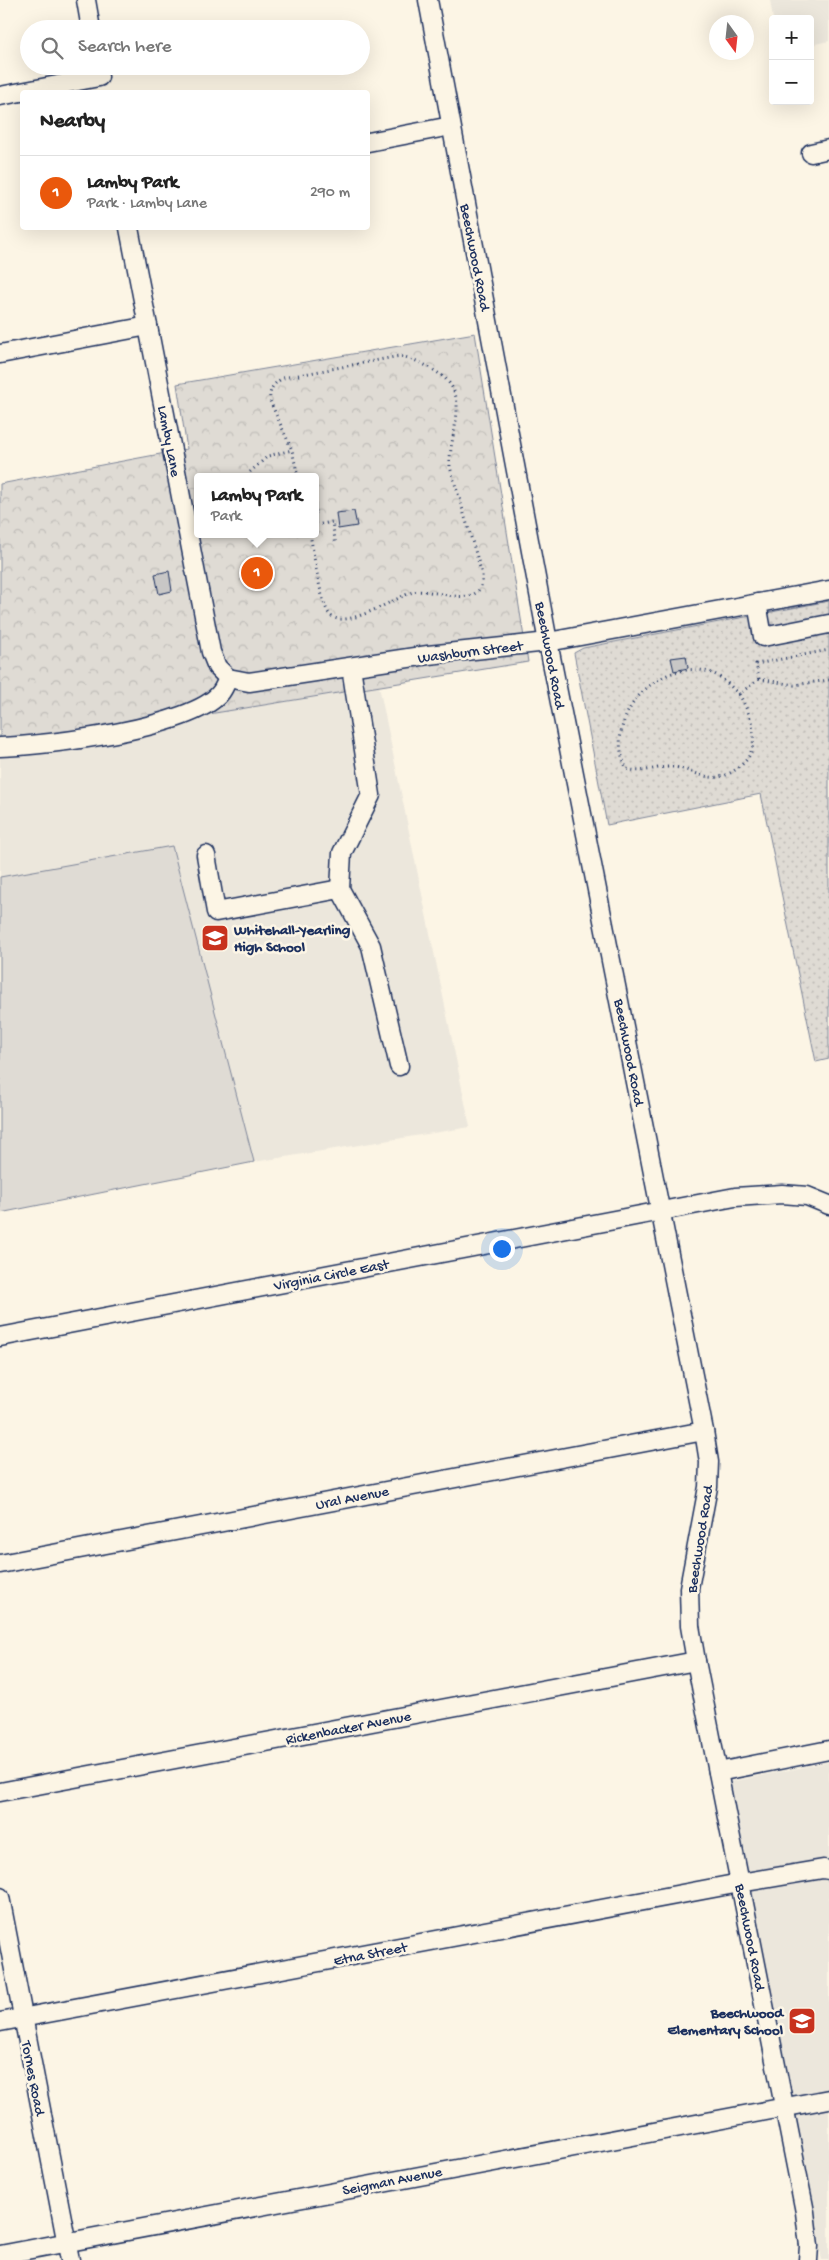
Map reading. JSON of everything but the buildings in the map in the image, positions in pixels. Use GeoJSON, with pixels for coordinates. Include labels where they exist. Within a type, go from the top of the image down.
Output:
{"type":"FeatureCollection","features":[{"type":"Feature","properties":{"kind":"street"},"geometry":{"type":"LineString","coordinates":[[86,0],[89,20]]}},
{"type":"Feature","properties":{"kind":"street","name":"Beechwood Road"},"geometry":{"type":"LineString","coordinates":[[428,0],[548,642],[704,1431],[709,1462],[708,1487],[690,1588],[690,1626],[805,2212],[809,2246],[808,2260]]}},
{"type":"Feature","properties":{"kind":"street"},"geometry":{"type":"LineString","coordinates":[[35,90],[99,79]]}},
{"type":"Feature","properties":{"kind":"street"},"geometry":{"type":"LineString","coordinates":[[0,96],[20,93]]}},
{"type":"Feature","properties":{"kind":"street"},"geometry":{"type":"LineString","coordinates":[[370,142],[451,126]]}},
{"type":"Feature","properties":{"kind":"street"},"geometry":{"type":"LineString","coordinates":[[811,153],[829,149]]}},
{"type":"Feature","properties":{"kind":"street","name":"Lamby Lane"},"geometry":{"type":"LineString","coordinates":[[129,230],[212,652],[217,667],[228,678]]}},
{"type":"Feature","properties":{"kind":"street"},"geometry":{"type":"LineString","coordinates":[[0,354],[148,326]]}},
{"type":"Feature","properties":{"kind":"street","name":"Washburn Street"},"geometry":{"type":"LineString","coordinates":[[228,678],[249,682],[428,655],[548,642],[829,590]]}},
{"type":"Feature","properties":{"kind":"street"},"geometry":{"type":"LineString","coordinates":[[757,603],[763,637],[829,624]]}},
{"type":"Feature","properties":{"kind":"street"},"geometry":{"type":"LineString","coordinates":[[351,667],[371,795],[342,853],[340,890],[371,946],[399,1066]]}},
{"type":"Feature","properties":{"kind":"street"},"geometry":{"type":"LineString","coordinates":[[0,747],[21,747],[70,740],[170,721],[206,704],[221,693],[228,678]]}},
{"type":"Feature","properties":{"kind":"street"},"geometry":{"type":"LineString","coordinates":[[206,855],[216,912],[340,890]]}},
{"type":"Feature","properties":{"kind":"street","name":"Virginia Circle East"},"geometry":{"type":"LineString","coordinates":[[0,1337],[661,1210],[757,1194],[807,1196],[829,1205]]}},
{"type":"Feature","properties":{"kind":"street","name":"Ural Avenue"},"geometry":{"type":"LineString","coordinates":[[0,1564],[704,1431]]}},
{"type":"Feature","properties":{"kind":"street","name":"Rickenbacker Avenue"},"geometry":{"type":"LineString","coordinates":[[0,1792],[696,1661]]}},
{"type":"Feature","properties":{"kind":"street"},"geometry":{"type":"LineString","coordinates":[[718,1772],[829,1750]]}},
{"type":"Feature","properties":{"kind":"street","name":"Etna Street"},"geometry":{"type":"LineString","coordinates":[[0,2022],[740,1883],[823,1869],[829,1870]]}},
{"type":"Feature","properties":{"kind":"street","name":"Tornes Road"},"geometry":{"type":"LineString","coordinates":[[0,1897],[70,2260]]}},
{"type":"Feature","properties":{"kind":"street","name":"Seigman Avenue"},"geometry":{"type":"LineString","coordinates":[[0,2255],[829,2098]]}},
{"type":"Feature","properties":{"kind":"path"},"geometry":{"type":"LineString","coordinates":[[297,473],[292,450],[270,401],[269,392],[273,384],[283,378],[400,356],[409,358],[442,376],[452,385],[458,396],[450,467],[482,574],[483,581],[473,594],[453,598],[423,590],[414,591],[355,617],[337,619],[330,615],[324,605],[311,538]]}},
{"type":"Feature","properties":{"kind":"path"},"geometry":{"type":"LineString","coordinates":[[250,472],[268,456],[292,450]]}},
{"type":"Feature","properties":{"kind":"path"},"geometry":{"type":"LineString","coordinates":[[319,524],[332,522],[336,545]]}},
{"type":"Feature","properties":{"kind":"path"},"geometry":{"type":"LineString","coordinates":[[759,679],[756,664],[829,650]]}},
{"type":"Feature","properties":{"kind":"path"},"geometry":{"type":"LineString","coordinates":[[696,670],[713,674],[739,694],[752,723],[753,749],[746,762],[732,772],[717,777],[670,767],[636,772],[627,769],[622,759],[619,743],[626,714],[635,697],[651,684],[664,676],[696,670]]}},
{"type":"Feature","properties":{"kind":"path"},"geometry":{"type":"LineString","coordinates":[[739,694],[759,679],[794,685],[829,680]]}},
{"type":"Feature","properties":{"kind":"shaded area"},"geometry":{"type":"Polygon","coordinates":[[[770,0],[829,0],[829,41],[814,44],[814,15],[772,15],[770,0]]]}},
{"type":"Feature","properties":{"kind":"shaded area","name":"Whitehall-Yearling High School"},"geometry":{"type":"Polygon","coordinates":[[[379,686],[470,1127],[254,1162],[0,1213],[0,748],[379,686]]]}},
{"type":"Feature","properties":{"kind":"shaded area","name":"Beechwood Elementary School"},"geometry":{"type":"Polygon","coordinates":[[[829,1762],[829,2260],[822,2260],[729,1782],[829,1762]]]}},
{"type":"Feature","properties":{"kind":"green space"},"geometry":{"type":"Polygon","coordinates":[[[475,333],[528,662],[0,748],[0,484],[187,449],[177,384],[475,333]]]}},
{"type":"Feature","properties":{"kind":"green space"},"geometry":{"type":"Polygon","coordinates":[[[829,601],[829,1059],[816,1062],[761,794],[607,825],[574,653],[583,648],[829,601]]]}},
{"type":"Feature","properties":{"kind":"green space"},"geometry":{"type":"Polygon","coordinates":[[[172,846],[254,1162],[0,1213],[0,877],[172,846]]]}},
{"type":"Feature","properties":{"kind":"place","name":"Lamby Park"},"geometry":{"type":"Point","coordinates":[257,573]}},
{"type":"Feature","properties":{"kind":"place","name":"Whitehall-Yearling High School"},"geometry":{"type":"Point","coordinates":[215,938]}},
{"type":"Feature","properties":{"kind":"place","name":"Beechwood Elementary School"},"geometry":{"type":"Point","coordinates":[802,2021]}}]}
